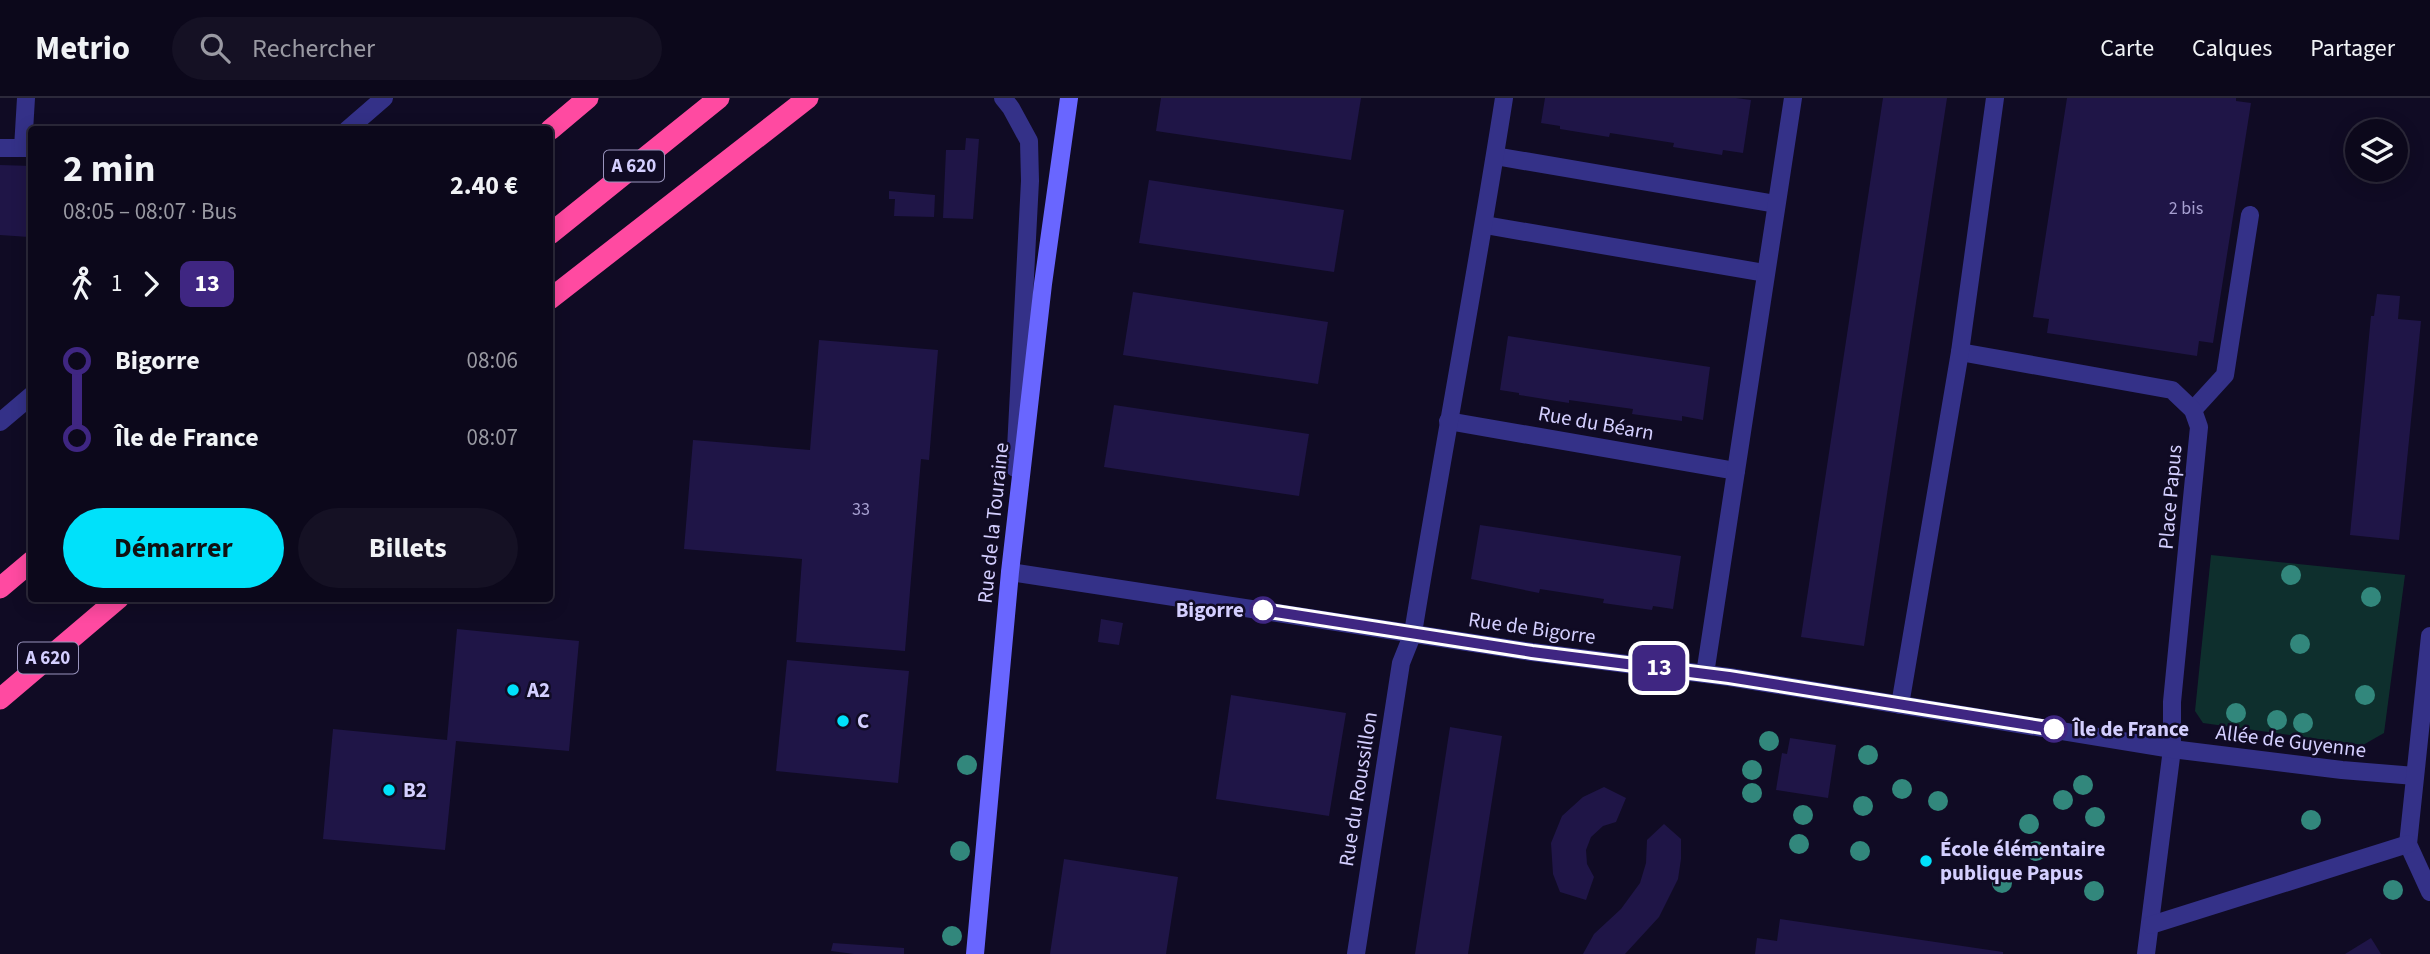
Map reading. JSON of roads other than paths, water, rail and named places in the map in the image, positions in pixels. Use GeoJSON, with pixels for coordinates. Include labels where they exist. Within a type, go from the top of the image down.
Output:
{"type":"FeatureCollection","features":[{"type":"Feature","properties":{"kind":"highway"},"geometry":{"type":"LineString","coordinates":[[553,128],[588,98]]}},
{"type":"Feature","properties":{"kind":"highway","name":"A 620"},"geometry":{"type":"LineString","coordinates":[[553,232],[719,98]]}},
{"type":"Feature","properties":{"kind":"highway"},"geometry":{"type":"LineString","coordinates":[[553,297],[808,98]]}},
{"type":"Feature","properties":{"kind":"highway"},"geometry":{"type":"LineString","coordinates":[[0,588],[28,564]]}},
{"type":"Feature","properties":{"kind":"highway","name":"A 620"},"geometry":{"type":"LineString","coordinates":[[0,699],[113,602]]}},
{"type":"Feature","properties":{"kind":"street"},"geometry":{"type":"LineString","coordinates":[[0,148],[27,148],[26,98]]}},
{"type":"Feature","properties":{"kind":"street"},"geometry":{"type":"LineString","coordinates":[[352,126],[384,98]]}},
{"type":"Feature","properties":{"kind":"street"},"geometry":{"type":"LineString","coordinates":[[1003,98],[1029,141],[1030,181],[1010,572]]}},
{"type":"Feature","properties":{"kind":"street","name":"Rue de la Touraine"},"geometry":{"type":"LineString","coordinates":[[975,954],[1010,572],[1069,98]]}},
{"type":"Feature","properties":{"kind":"street"},"geometry":{"type":"LineString","coordinates":[[1413,633],[1448,421],[1485,225],[1504,98]]}},
{"type":"Feature","properties":{"kind":"street"},"geometry":{"type":"LineString","coordinates":[[1705,674],[1793,98]]}},
{"type":"Feature","properties":{"kind":"street"},"geometry":{"type":"LineString","coordinates":[[1900,705],[1960,352],[1995,98]]}},
{"type":"Feature","properties":{"kind":"street"},"geometry":{"type":"LineString","coordinates":[[1495,156],[1776,204]]}},
{"type":"Feature","properties":{"kind":"street"},"geometry":{"type":"LineString","coordinates":[[1960,352],[2172,390],[2193,410],[2225,375],[2250,215]]}},
{"type":"Feature","properties":{"kind":"street"},"geometry":{"type":"LineString","coordinates":[[1485,225],[1765,273]]}},
{"type":"Feature","properties":{"kind":"street"},"geometry":{"type":"LineString","coordinates":[[1,420],[28,398]]}},
{"type":"Feature","properties":{"kind":"street","name":"Place Papus"},"geometry":{"type":"LineString","coordinates":[[2172,749],[2172,702],[2199,428],[2193,410]]}},
{"type":"Feature","properties":{"kind":"street","name":"Rue du Béarn"},"geometry":{"type":"LineString","coordinates":[[1448,421],[1736,471]]}},
{"type":"Feature","properties":{"kind":"street","name":"Rue de Bigorre"},"geometry":{"type":"LineString","coordinates":[[1010,572],[1532,652],[1705,674],[2172,749]]}},
{"type":"Feature","properties":{"kind":"street","name":"Rue du Roussillon"},"geometry":{"type":"LineString","coordinates":[[1356,954],[1401,663],[1413,633]]}},
{"type":"Feature","properties":{"kind":"street"},"geometry":{"type":"LineString","coordinates":[[2430,636],[2409,844],[2430,892]]}},
{"type":"Feature","properties":{"kind":"street"},"geometry":{"type":"LineString","coordinates":[[2146,954],[2172,749]]}},
{"type":"Feature","properties":{"kind":"street","name":"Allée de Guyenne"},"geometry":{"type":"LineString","coordinates":[[2172,749],[2342,771],[2415,776]]}},
{"type":"Feature","properties":{"kind":"street"},"geometry":{"type":"LineString","coordinates":[[2151,925],[2409,844]]}},
{"type":"Feature","properties":{"kind":"place","name":"Bigorre"},"geometry":{"type":"Point","coordinates":[1263,610]}},
{"type":"Feature","properties":{"kind":"place","name":"A2"},"geometry":{"type":"Point","coordinates":[513,690]}},
{"type":"Feature","properties":{"kind":"place","name":"C"},"geometry":{"type":"Point","coordinates":[843,721]}},
{"type":"Feature","properties":{"kind":"place","name":"Île de France"},"geometry":{"type":"Point","coordinates":[2054,729]}},
{"type":"Feature","properties":{"kind":"place","name":"B2"},"geometry":{"type":"Point","coordinates":[389,790]}},
{"type":"Feature","properties":{"kind":"place","name":"École élémentaire publique Papus"},"geometry":{"type":"Point","coordinates":[1926,861]}}]}
